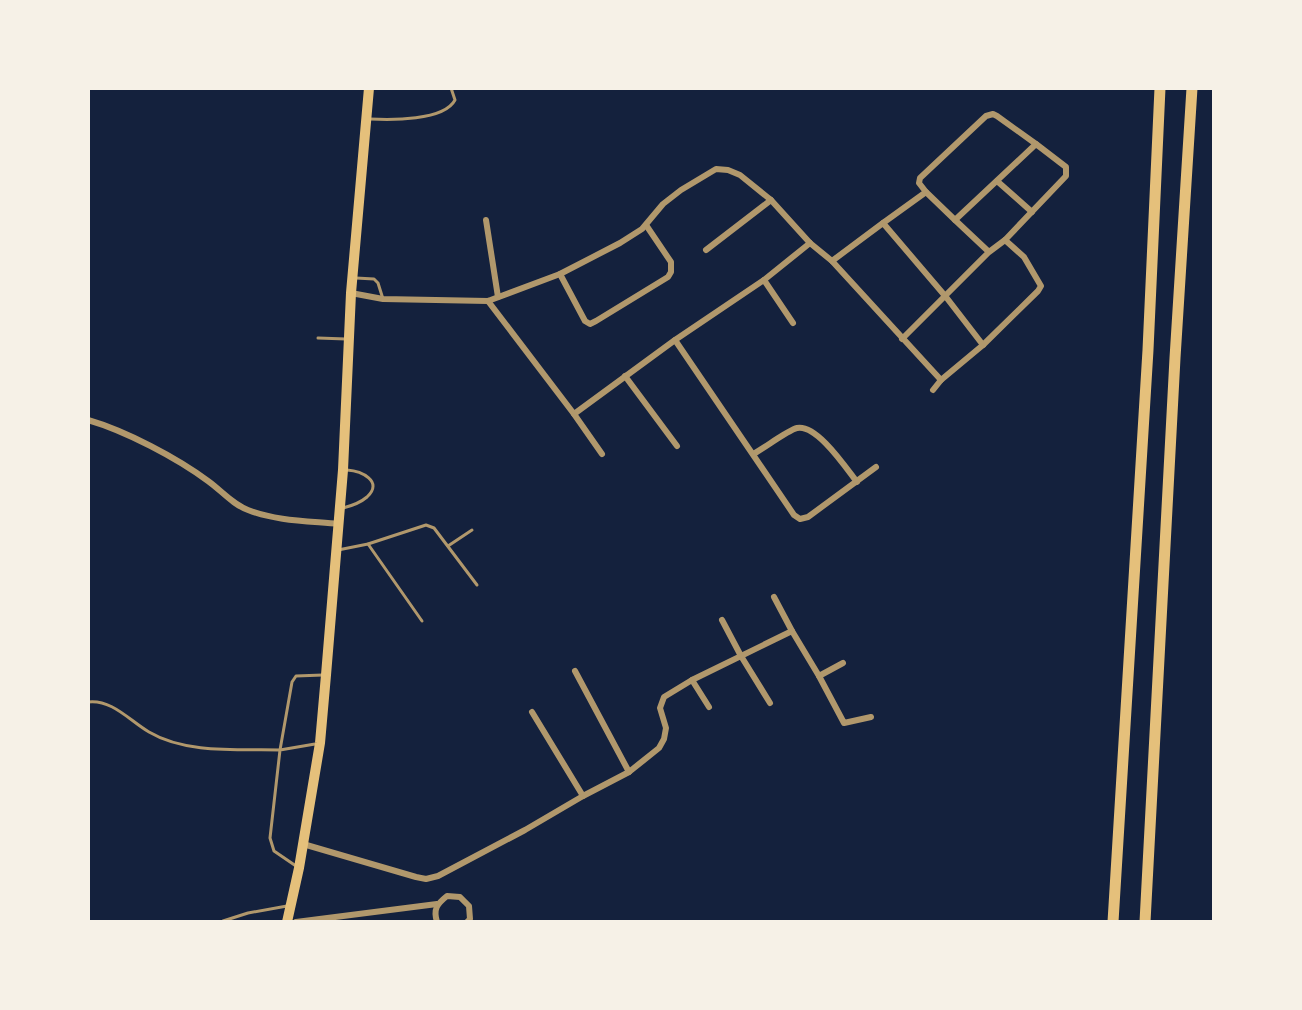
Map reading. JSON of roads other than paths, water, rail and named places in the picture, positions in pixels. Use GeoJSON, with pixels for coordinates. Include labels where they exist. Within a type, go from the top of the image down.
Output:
{"type":"FeatureCollection","features":[{"type":"Feature","properties":{"kind":"highway"},"geometry":{"type":"LineString","coordinates":[[1113,922],[1148,350],[1160,88]]}},
{"type":"Feature","properties":{"kind":"highway"},"geometry":{"type":"LineString","coordinates":[[1145,922],[1192,88]]}},
{"type":"Feature","properties":{"kind":"highway"},"geometry":{"type":"LineString","coordinates":[[287,922],[320,743],[343,470],[352,279],[369,89]]}},
{"type":"Feature","properties":{"kind":"street"},"geometry":{"type":"LineString","coordinates":[[902,339],[1066,176],[1066,167],[993,114],[986,116],[920,178],[919,183],[989,252]]}},
{"type":"Feature","properties":{"kind":"street"},"geometry":{"type":"LineString","coordinates":[[955,220],[1036,144]]}},
{"type":"Feature","properties":{"kind":"street"},"geometry":{"type":"LineString","coordinates":[[351,293],[383,299],[488,301],[560,274],[620,243],[642,229],[663,204],[681,190],[716,169],[728,170],[740,175],[771,200],[810,243],[832,261],[941,380]]}},
{"type":"Feature","properties":{"kind":"street"},"geometry":{"type":"LineString","coordinates":[[997,181],[1032,212]]}},
{"type":"Feature","properties":{"kind":"street"},"geometry":{"type":"LineString","coordinates":[[832,261],[926,192]]}},
{"type":"Feature","properties":{"kind":"street"},"geometry":{"type":"LineString","coordinates":[[706,250],[771,200]]}},
{"type":"Feature","properties":{"kind":"street"},"geometry":{"type":"LineString","coordinates":[[486,220],[498,297]]}},
{"type":"Feature","properties":{"kind":"street"},"geometry":{"type":"LineString","coordinates":[[883,223],[983,345]]}},
{"type":"Feature","properties":{"kind":"street"},"geometry":{"type":"LineString","coordinates":[[560,274],[585,321],[590,324],[596,321],[668,277],[671,272],[671,262],[646,225]]}},
{"type":"Feature","properties":{"kind":"street"},"geometry":{"type":"LineString","coordinates":[[933,390],[1041,286],[1024,257],[1005,240]]}},
{"type":"Feature","properties":{"kind":"street"},"geometry":{"type":"LineString","coordinates":[[574,414],[764,280],[810,243]]}},
{"type":"Feature","properties":{"kind":"street"},"geometry":{"type":"LineString","coordinates":[[764,280],[793,323]]}},
{"type":"Feature","properties":{"kind":"street"},"geometry":{"type":"LineString","coordinates":[[488,301],[602,454]]}},
{"type":"Feature","properties":{"kind":"street"},"geometry":{"type":"LineString","coordinates":[[675,340],[794,515],[800,519],[808,517],[876,467]]}},
{"type":"Feature","properties":{"kind":"street"},"geometry":{"type":"LineString","coordinates":[[625,376],[677,446]]}},
{"type":"Feature","properties":{"kind":"street"},"geometry":{"type":"LineString","coordinates":[[88,420],[148,444],[208,481],[245,509],[269,516],[339,524]]}},
{"type":"Feature","properties":{"kind":"street"},"geometry":{"type":"LineString","coordinates":[[753,454],[797,428],[807,429],[825,442],[857,482]]}},
{"type":"Feature","properties":{"kind":"street"},"geometry":{"type":"LineString","coordinates":[[774,597],[844,723],[871,717]]}},
{"type":"Feature","properties":{"kind":"street"},"geometry":{"type":"LineString","coordinates":[[722,620],[770,703]]}},
{"type":"Feature","properties":{"kind":"street"},"geometry":{"type":"LineString","coordinates":[[303,844],[402,874],[426,879],[438,876],[629,772],[659,748],[664,739],[666,728],[660,708],[664,697],[792,631]]}},
{"type":"Feature","properties":{"kind":"street"},"geometry":{"type":"LineString","coordinates":[[819,676],[843,663]]}},
{"type":"Feature","properties":{"kind":"street"},"geometry":{"type":"LineString","coordinates":[[575,671],[629,772]]}},
{"type":"Feature","properties":{"kind":"street"},"geometry":{"type":"LineString","coordinates":[[692,680],[709,707]]}},
{"type":"Feature","properties":{"kind":"street"},"geometry":{"type":"LineString","coordinates":[[532,712],[583,796]]}},
{"type":"Feature","properties":{"kind":"street"},"geometry":{"type":"LineString","coordinates":[[296,922],[437,904],[447,896],[460,897],[469,906],[471,921]]}},
{"type":"Feature","properties":{"kind":"street"},"geometry":{"type":"LineString","coordinates":[[437,904],[434,915],[437,922]]}},
{"type":"Feature","properties":{"kind":"lane"},"geometry":{"type":"LineString","coordinates":[[366,118],[392,120],[443,111],[451,107],[455,100],[451,88]]}},
{"type":"Feature","properties":{"kind":"lane"},"geometry":{"type":"LineString","coordinates":[[352,279],[374,279],[383,299]]}},
{"type":"Feature","properties":{"kind":"lane"},"geometry":{"type":"LineString","coordinates":[[318,338],[349,339]]}},
{"type":"Feature","properties":{"kind":"lane"},"geometry":{"type":"LineString","coordinates":[[340,510],[365,499],[372,487],[371,480],[363,473],[343,470]]}},
{"type":"Feature","properties":{"kind":"lane"},"geometry":{"type":"LineString","coordinates":[[337,550],[368,544],[426,525],[434,528],[477,585]]}},
{"type":"Feature","properties":{"kind":"lane"},"geometry":{"type":"LineString","coordinates":[[448,546],[472,530]]}},
{"type":"Feature","properties":{"kind":"lane"},"geometry":{"type":"LineString","coordinates":[[368,544],[422,621]]}},
{"type":"Feature","properties":{"kind":"lane"},"geometry":{"type":"LineString","coordinates":[[299,868],[274,851],[270,838],[280,750],[292,682],[296,676],[326,675]]}},
{"type":"Feature","properties":{"kind":"lane"},"geometry":{"type":"LineString","coordinates":[[88,702],[111,707],[129,716],[152,735],[192,747],[280,750],[320,743]]}},
{"type":"Feature","properties":{"kind":"lane"},"geometry":{"type":"LineString","coordinates":[[223,921],[248,913],[291,906]]}}]}
